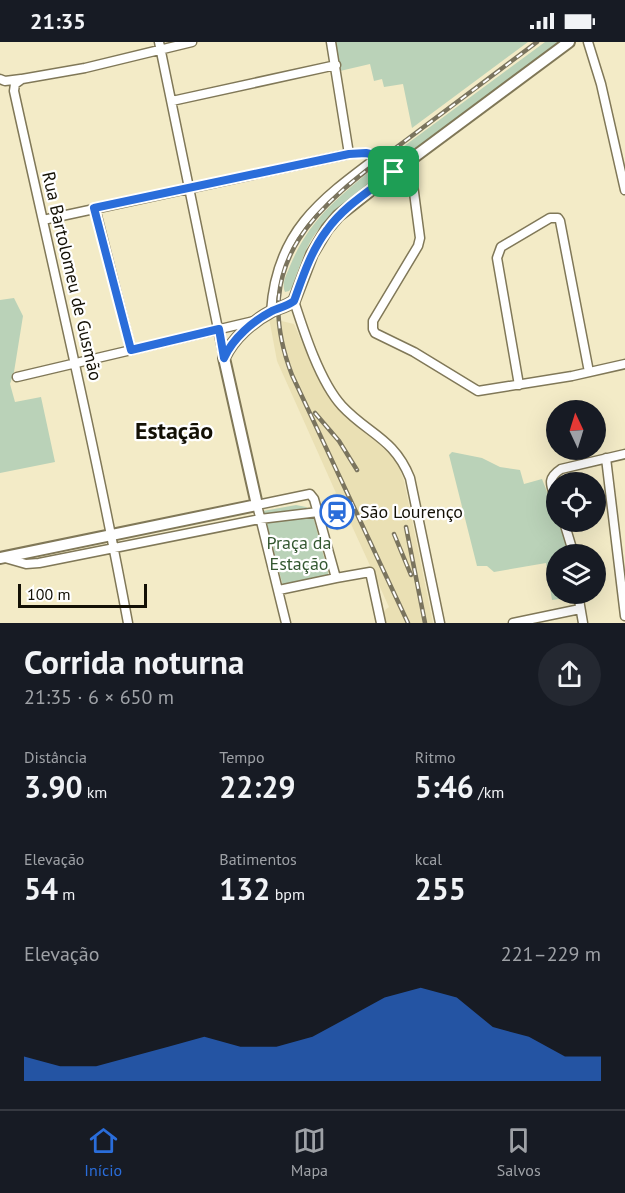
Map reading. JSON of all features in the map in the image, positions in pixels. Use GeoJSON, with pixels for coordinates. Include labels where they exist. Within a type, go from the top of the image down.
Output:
{"type":"FeatureCollection","features":[{"type":"Feature","properties":{"kind":"main road"},"geometry":{"type":"LineString","coordinates":[[2,558],[256,506],[224,358],[228,350],[241,334],[258,320],[294,301],[312,254],[327,229],[353,204],[569,42]]}},
{"type":"Feature","properties":{"kind":"street"},"geometry":{"type":"LineString","coordinates":[[0,79],[4,81],[22,79],[85,68],[159,45],[192,42]]}},
{"type":"Feature","properties":{"kind":"street"},"geometry":{"type":"LineString","coordinates":[[331,42],[349,154]]}},
{"type":"Feature","properties":{"kind":"street"},"geometry":{"type":"LineString","coordinates":[[588,42],[602,84],[625,190]]}},
{"type":"Feature","properties":{"kind":"street"},"geometry":{"type":"LineString","coordinates":[[159,45],[224,358]]}},
{"type":"Feature","properties":{"kind":"street"},"geometry":{"type":"LineString","coordinates":[[172,101],[336,65]]}},
{"type":"Feature","properties":{"kind":"street","name":"Rua Bartolomeu de Gusmão"},"geometry":{"type":"LineString","coordinates":[[22,79],[15,84],[14,91],[75,363],[128,623]]}},
{"type":"Feature","properties":{"kind":"street"},"geometry":{"type":"LineString","coordinates":[[43,220],[349,154],[366,153],[379,156],[394,172]]}},
{"type":"Feature","properties":{"kind":"street"},"geometry":{"type":"LineString","coordinates":[[271,312],[274,281],[293,235],[318,204],[379,156]]}},
{"type":"Feature","properties":{"kind":"street"},"geometry":{"type":"LineString","coordinates":[[410,162],[420,238],[418,246],[373,321],[375,333],[433,363],[478,391],[501,389],[625,364]]}},
{"type":"Feature","properties":{"kind":"street"},"geometry":{"type":"LineString","coordinates":[[94,208],[131,350]]}},
{"type":"Feature","properties":{"kind":"street"},"geometry":{"type":"LineString","coordinates":[[519,385],[497,258],[498,252],[501,247],[554,217],[560,221],[589,372]]}},
{"type":"Feature","properties":{"kind":"street"},"geometry":{"type":"LineString","coordinates":[[294,301],[322,372],[336,399],[390,446],[404,462],[410,478],[440,623]]}},
{"type":"Feature","properties":{"kind":"street"},"geometry":{"type":"LineString","coordinates":[[16,377],[258,320]]}},
{"type":"Feature","properties":{"kind":"street"},"geometry":{"type":"LineString","coordinates":[[625,454],[606,458],[625,616]]}},
{"type":"Feature","properties":{"kind":"street"},"geometry":{"type":"LineString","coordinates":[[556,472],[598,460]]}},
{"type":"Feature","properties":{"kind":"street"},"geometry":{"type":"LineString","coordinates":[[286,623],[256,506],[310,494],[314,499],[336,578]]}},
{"type":"Feature","properties":{"kind":"street"},"geometry":{"type":"LineString","coordinates":[[2,558],[26,564],[39,563],[260,519],[318,512]]}},
{"type":"Feature","properties":{"kind":"street"},"geometry":{"type":"LineString","coordinates":[[279,590],[370,572],[381,623]]}},
{"type":"Feature","properties":{"kind":"street"},"geometry":{"type":"LineString","coordinates":[[579,604],[583,623]]}},
{"type":"Feature","properties":{"kind":"street"},"geometry":{"type":"LineString","coordinates":[[513,623],[580,609]]}},
{"type":"Feature","properties":{"kind":"shaded area"},"geometry":{"type":"Polygon","coordinates":[[[269,318],[294,324],[319,381],[331,400],[397,461],[404,481],[433,623],[384,623],[381,613],[389,607],[351,524],[337,531],[321,501],[336,493],[277,361],[269,318]]]}},
{"type":"Feature","properties":{"kind":"green space"},"geometry":{"type":"Polygon","coordinates":[[[334,42],[528,42],[412,128],[403,84],[384,87],[382,79],[374,81],[370,64],[340,71],[334,42]]]}},
{"type":"Feature","properties":{"kind":"green space"},"geometry":{"type":"Polygon","coordinates":[[[545,42],[566,42],[426,143],[406,156],[388,158],[545,42]]]}},
{"type":"Feature","properties":{"kind":"green space"},"geometry":{"type":"Polygon","coordinates":[[[380,164],[385,169],[383,173],[341,206],[322,225],[305,253],[292,287],[285,292],[284,282],[290,266],[316,222],[338,199],[380,164]]]}},
{"type":"Feature","properties":{"kind":"green space"},"geometry":{"type":"Polygon","coordinates":[[[14,298],[23,316],[10,384],[15,402],[41,397],[55,462],[0,473],[0,300],[14,298]]]}},
{"type":"Feature","properties":{"kind":"green space"},"geometry":{"type":"Polygon","coordinates":[[[452,452],[482,458],[500,467],[520,470],[524,484],[542,479],[546,489],[546,532],[562,532],[566,544],[546,544],[546,563],[494,572],[487,566],[477,566],[449,455],[452,452]]]}},
{"type":"Feature","properties":{"kind":"green space","name":"Praça da Estação"},"geometry":{"type":"Polygon","coordinates":[[[296,505],[306,507],[312,512],[329,576],[283,586],[263,511],[296,505]]]}},
{"type":"Feature","properties":{"kind":"railway"},"geometry":{"type":"LineString","coordinates":[[408,623],[292,375],[280,333],[279,296],[286,264],[301,236],[322,209],[348,185],[537,42]]}},
{"type":"Feature","properties":{"kind":"railway"},"geometry":{"type":"LineString","coordinates":[[315,413],[339,441],[357,470]]}},
{"type":"Feature","properties":{"kind":"railway"},"geometry":{"type":"LineString","coordinates":[[406,527],[425,623]]}},
{"type":"Feature","properties":{"kind":"railway"},"geometry":{"type":"LineString","coordinates":[[394,534],[411,575]]}},
{"type":"Feature","properties":{"kind":"place","name":"São Lourenço"},"geometry":{"type":"Point","coordinates":[337,512]}},
{"type":"Feature","properties":{"kind":"district","name":"Estação"},"geometry":{"type":"Point","coordinates":[174,431]}},
{"type":"Feature","properties":{"kind":"route"},"geometry":{"type":"LineString","coordinates":[[366,153],[379,156],[394,172],[338,216],[327,229],[312,254],[294,301],[258,320],[241,334],[224,358],[219,329],[131,350],[94,208],[349,154],[366,153]]}}]}
